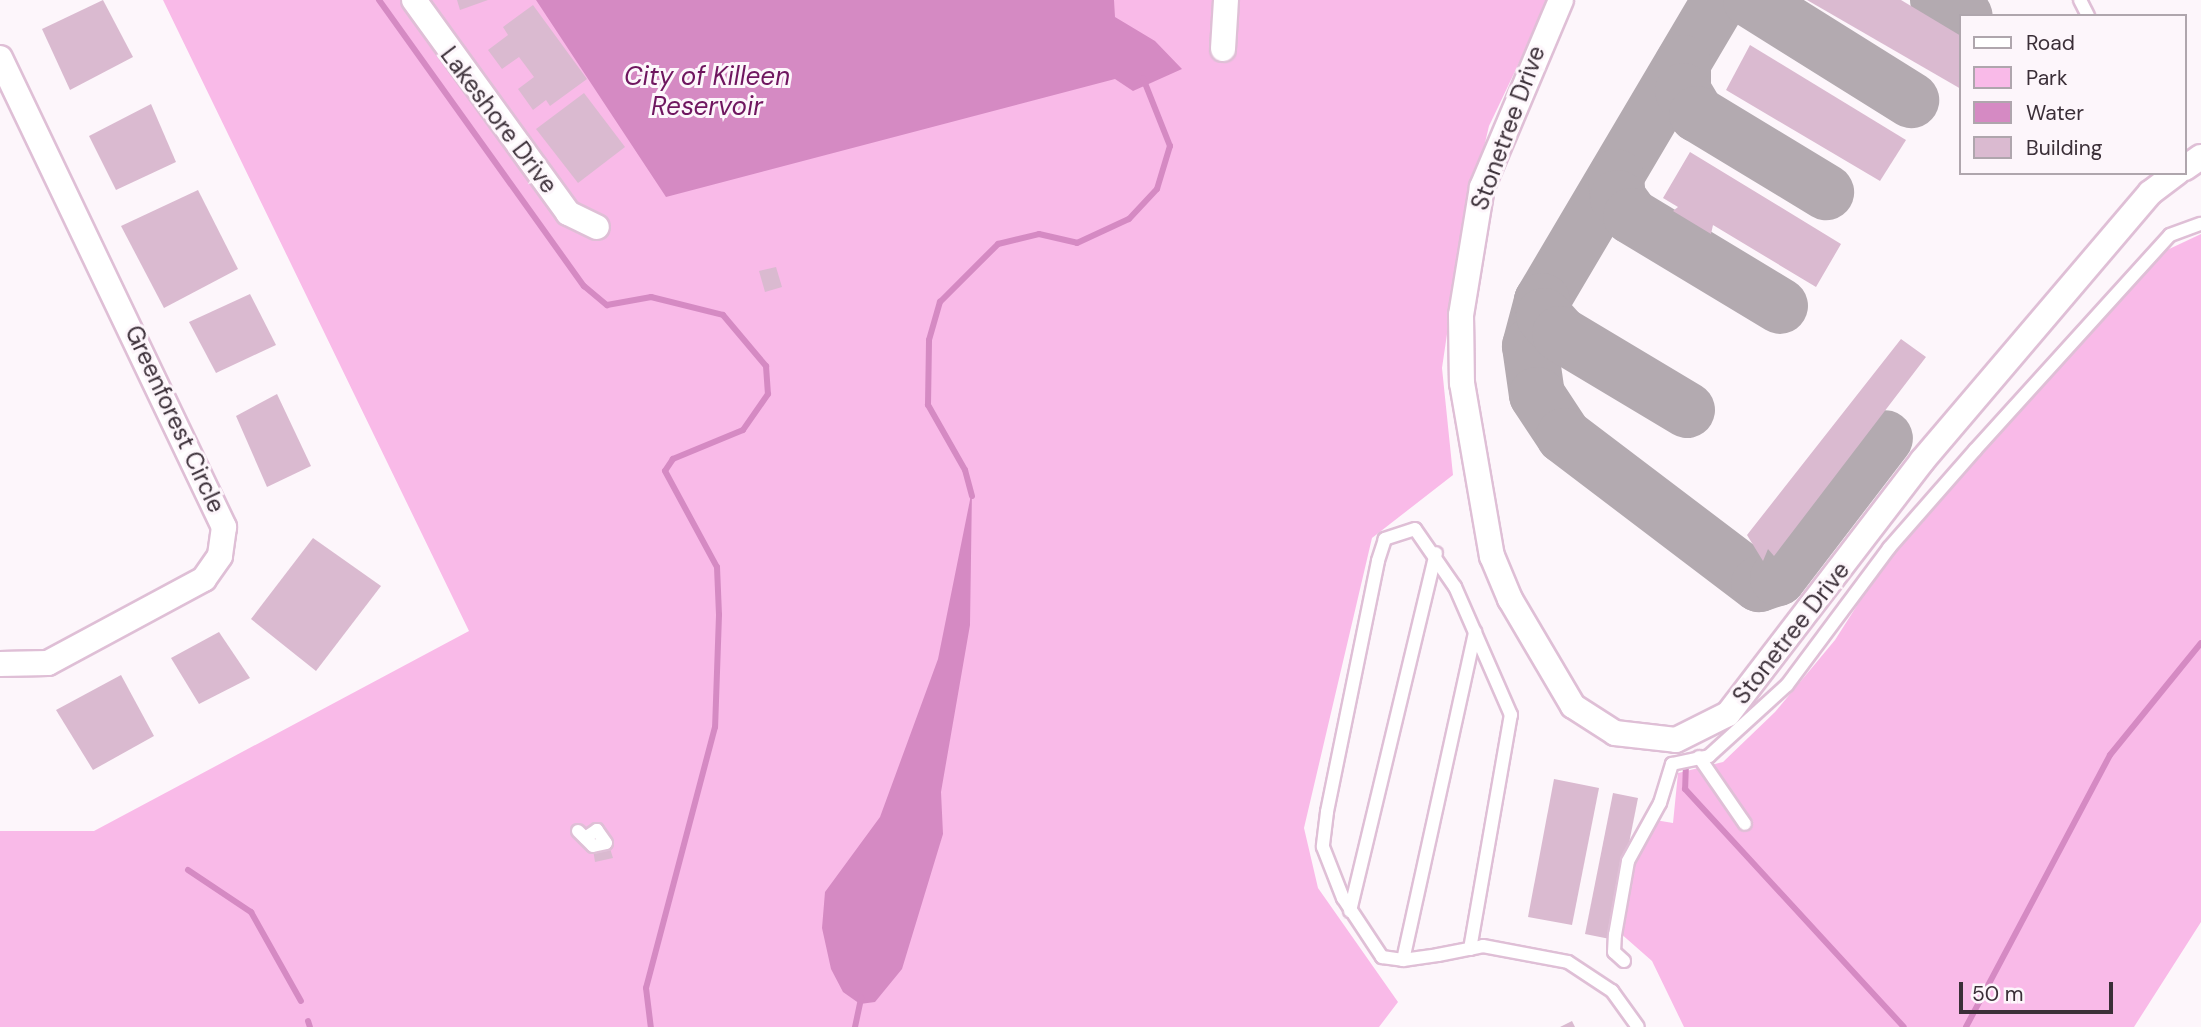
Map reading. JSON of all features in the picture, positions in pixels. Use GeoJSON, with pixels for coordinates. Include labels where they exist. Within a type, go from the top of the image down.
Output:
{"type":"FeatureCollection","features":[{"type":"Feature","properties":{"kind":"street","name":"Lakeshore Drive"},"geometry":{"type":"LineString","coordinates":[[414,0],[568,213],[597,227]]}},
{"type":"Feature","properties":{"kind":"street"},"geometry":{"type":"LineString","coordinates":[[1223,49],[1226,0]]}},
{"type":"Feature","properties":{"kind":"street","name":"Stonetree Drive"},"geometry":{"type":"LineString","coordinates":[[1561,0],[1482,187],[1461,315],[1462,383],[1486,529],[1510,599],[1573,706],[1615,733],[1676,740],[1728,714],[1922,461],[2150,193],[2173,175]]}},
{"type":"Feature","properties":{"kind":"street","name":"Greenforest Circle"},"geometry":{"type":"LineString","coordinates":[[0,58],[224,527],[220,556],[204,579],[48,663],[0,664]]}},
{"type":"Feature","properties":{"kind":"lane"},"geometry":{"type":"LineString","coordinates":[[1623,961],[1614,952],[1628,861],[1660,803],[1672,764],[1699,757],[1728,741],[1787,685],[1889,548],[1975,450],[2170,235],[2201,224]]}},
{"type":"Feature","properties":{"kind":"lane"},"geometry":{"type":"LineString","coordinates":[[1470,948],[1511,715],[1475,631],[1436,553],[1415,529],[1385,539],[1378,561],[1324,847],[1350,911],[1382,957],[1403,960],[1470,948],[1568,962],[1612,991],[1638,1027]]}},
{"type":"Feature","properties":{"kind":"lane"},"geometry":{"type":"LineString","coordinates":[[1350,911],[1436,553]]}},
{"type":"Feature","properties":{"kind":"lane"},"geometry":{"type":"LineString","coordinates":[[1403,960],[1475,631]]}},
{"type":"Feature","properties":{"kind":"lane"},"geometry":{"type":"LineString","coordinates":[[1699,757],[1745,824]]}},
{"type":"Feature","properties":{"kind":"green space"},"geometry":{"type":"Polygon","coordinates":[[[163,0],[1549,0],[1489,126],[1459,253],[1442,368],[1453,475],[1372,538],[1304,828],[1318,888],[1398,1002],[1379,1027],[0,1027],[0,831],[94,831],[469,631],[163,0]]]}},
{"type":"Feature","properties":{"kind":"green space"},"geometry":{"type":"Polygon","coordinates":[[[2201,234],[2201,922],[2134,1027],[1684,1027],[1652,961],[1619,932],[1631,864],[1655,820],[1673,823],[1678,773],[1723,762],[1775,712],[1835,640],[1893,549],[2167,250],[2201,234]]]}},
{"type":"Feature","properties":{"kind":"water","name":"City of Killeen Reservoir"},"geometry":{"type":"Polygon","coordinates":[[[536,0],[1114,0],[1115,17],[1155,41],[1182,69],[1133,91],[1115,79],[666,197],[536,0]]]}},
{"type":"Feature","properties":{"kind":"water"},"geometry":{"type":"Polygon","coordinates":[[[972,490],[970,625],[941,792],[943,834],[902,969],[875,1002],[860,1004],[843,992],[831,969],[822,928],[825,892],[880,817],[938,659],[972,490]]]}},
{"type":"Feature","properties":{"kind":"building"},"geometry":{"type":"Polygon","coordinates":[[[103,0],[133,57],[70,90],[42,29],[103,0]]]}},
{"type":"Feature","properties":{"kind":"building"},"geometry":{"type":"Polygon","coordinates":[[[457,0],[488,0],[460,10],[457,0]]]}},
{"type":"Feature","properties":{"kind":"building"},"geometry":{"type":"Polygon","coordinates":[[[1807,0],[1901,0],[1960,35],[1960,88],[1807,0]]]}},
{"type":"Feature","properties":{"kind":"building"},"geometry":{"type":"Polygon","coordinates":[[[533,5],[587,79],[550,106],[546,100],[533,110],[518,89],[534,77],[519,57],[502,69],[488,50],[508,35],[503,27],[533,5]]]}},
{"type":"Feature","properties":{"kind":"building"},"geometry":{"type":"Polygon","coordinates":[[[1750,45],[1906,140],[1880,181],[1726,90],[1750,45]]]}},
{"type":"Feature","properties":{"kind":"building"},"geometry":{"type":"Polygon","coordinates":[[[584,93],[625,147],[578,183],[536,129],[584,93]]]}},
{"type":"Feature","properties":{"kind":"building"},"geometry":{"type":"Polygon","coordinates":[[[151,104],[176,162],[116,190],[89,136],[151,104]]]}},
{"type":"Feature","properties":{"kind":"building"},"geometry":{"type":"Polygon","coordinates":[[[1690,152],[1841,244],[1816,287],[1713,225],[1711,234],[1673,211],[1678,207],[1663,198],[1690,152]]]}},
{"type":"Feature","properties":{"kind":"building"},"geometry":{"type":"Polygon","coordinates":[[[198,190],[238,269],[164,308],[121,226],[198,190]]]}},
{"type":"Feature","properties":{"kind":"building"},"geometry":{"type":"Polygon","coordinates":[[[776,267],[782,287],[765,292],[759,271],[776,267]]]}},
{"type":"Feature","properties":{"kind":"building"},"geometry":{"type":"Polygon","coordinates":[[[250,294],[276,345],[216,373],[189,322],[250,294]]]}},
{"type":"Feature","properties":{"kind":"building"},"geometry":{"type":"Polygon","coordinates":[[[1901,339],[1926,357],[1774,556],[1768,549],[1763,561],[1747,535],[1901,339]]]}},
{"type":"Feature","properties":{"kind":"building"},"geometry":{"type":"Polygon","coordinates":[[[277,394],[311,466],[267,487],[236,416],[277,394]]]}},
{"type":"Feature","properties":{"kind":"building"},"geometry":{"type":"Polygon","coordinates":[[[313,538],[381,586],[316,671],[251,619],[313,538]]]}},
{"type":"Feature","properties":{"kind":"building"},"geometry":{"type":"Polygon","coordinates":[[[219,632],[250,678],[199,704],[171,658],[219,632]]]}},
{"type":"Feature","properties":{"kind":"building"},"geometry":{"type":"Polygon","coordinates":[[[121,675],[154,736],[93,770],[56,710],[121,675]]]}},
{"type":"Feature","properties":{"kind":"building"},"geometry":{"type":"Polygon","coordinates":[[[1554,779],[1599,788],[1572,925],[1528,917],[1554,779]]]}},
{"type":"Feature","properties":{"kind":"building"},"geometry":{"type":"Polygon","coordinates":[[[1613,793],[1638,798],[1610,939],[1585,934],[1613,793]]]}},
{"type":"Feature","properties":{"kind":"building"},"geometry":{"type":"Polygon","coordinates":[[[609,845],[613,858],[595,862],[593,849],[609,845]]]}},
{"type":"Feature","properties":{"kind":"building"},"geometry":{"type":"Polygon","coordinates":[[[1572,1021],[1575,1027],[1560,1027],[1572,1021]]]}},
{"type":"Feature","properties":{"kind":"waterway"},"geometry":{"type":"LineString","coordinates":[[379,0],[584,286],[607,305],[651,297],[723,315],[766,366],[768,394],[743,430],[673,459],[665,471],[717,567],[719,615],[715,727],[646,988],[651,1027]]}},
{"type":"Feature","properties":{"kind":"waterway"},"geometry":{"type":"LineString","coordinates":[[972,496],[965,470],[928,405],[929,340],[940,302],[998,244],[1039,234],[1077,243],[1129,219],[1157,189],[1170,146],[1143,78]]}},
{"type":"Feature","properties":{"kind":"waterway"},"geometry":{"type":"LineString","coordinates":[[1966,1027],[2110,755],[2201,643]]}},
{"type":"Feature","properties":{"kind":"waterway"},"geometry":{"type":"LineString","coordinates":[[1686,763],[1685,789],[1904,1027]]}},
{"type":"Feature","properties":{"kind":"waterway"},"geometry":{"type":"LineString","coordinates":[[188,870],[251,912],[301,1001]]}},
{"type":"Feature","properties":{"kind":"waterway"},"geometry":{"type":"LineString","coordinates":[[855,1027],[861,998]]}},
{"type":"Feature","properties":{"kind":"waterway"},"geometry":{"type":"LineString","coordinates":[[308,1021],[310,1027]]}},
{"type":"Feature","properties":{"kind":"taxiway"},"geometry":{"type":"LineString","coordinates":[[1720,0],[1542,301],[1530,346],[1537,395],[1564,436],[1759,584],[1778,578],[1885,438]]}},
{"type":"Feature","properties":{"kind":"taxiway"},"geometry":{"type":"LineString","coordinates":[[1751,0],[1911,100]]}},
{"type":"Feature","properties":{"kind":"taxiway"},"geometry":{"type":"LineString","coordinates":[[1938,0],[1962,14]]}},
{"type":"Feature","properties":{"kind":"taxiway"},"geometry":{"type":"LineString","coordinates":[[1683,63],[1683,91],[1697,114],[1826,192]]}},
{"type":"Feature","properties":{"kind":"taxiway"},"geometry":{"type":"LineString","coordinates":[[1616,177],[1618,198],[1631,216],[1780,306]]}},
{"type":"Feature","properties":{"kind":"taxiway"},"geometry":{"type":"LineString","coordinates":[[1542,301],[1544,316],[1560,334],[1687,410]]}}]}
